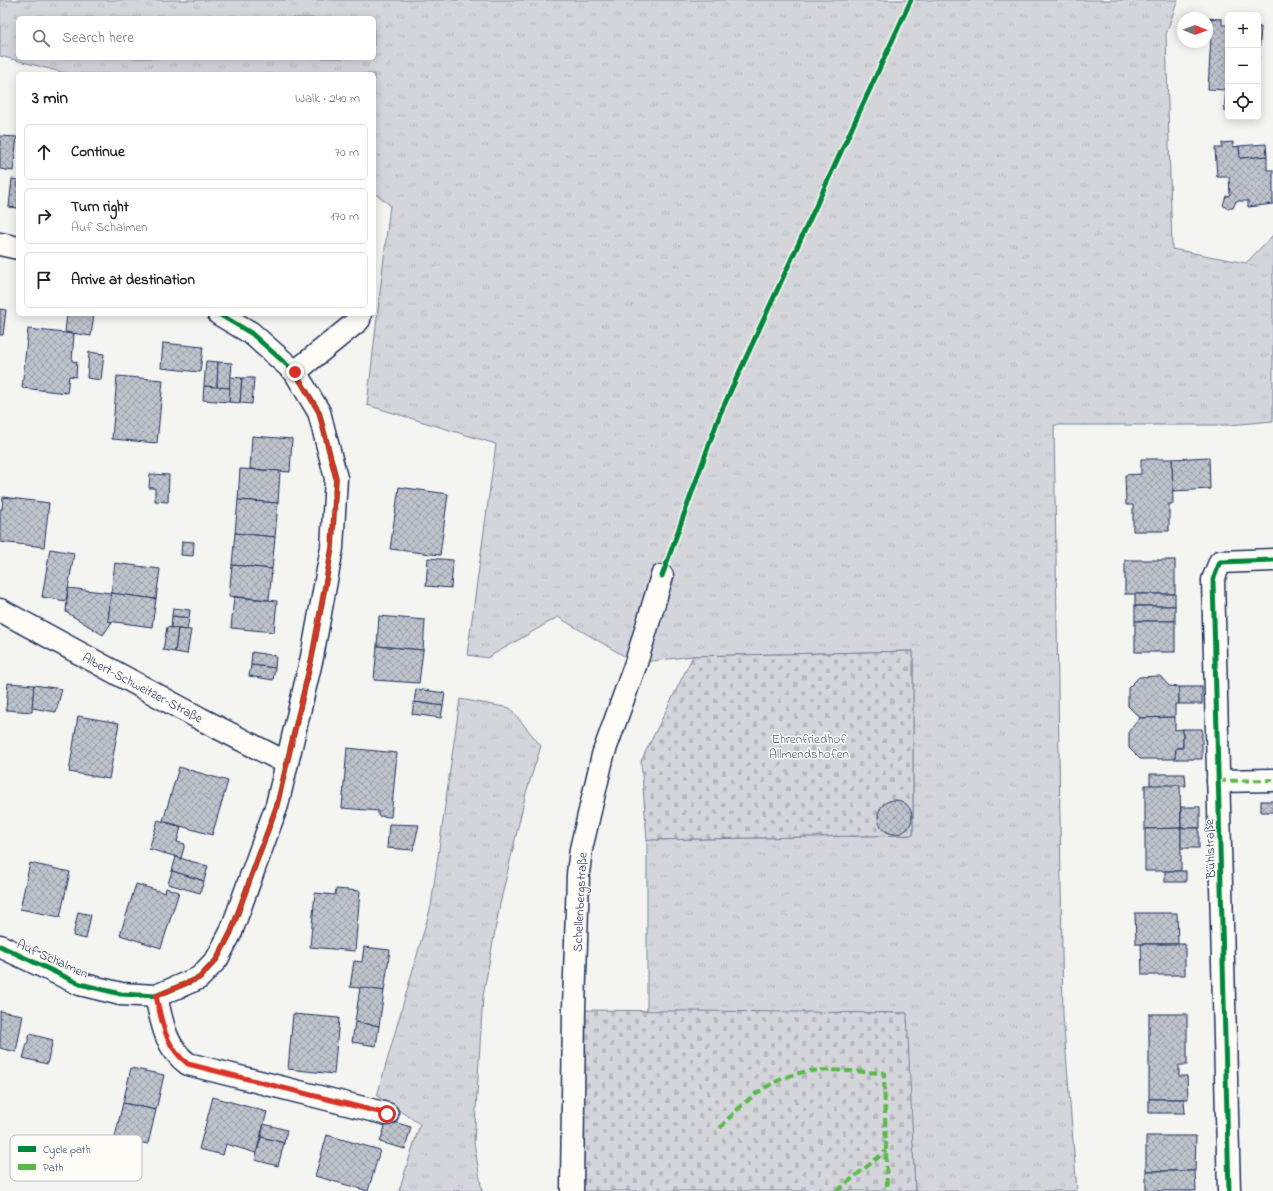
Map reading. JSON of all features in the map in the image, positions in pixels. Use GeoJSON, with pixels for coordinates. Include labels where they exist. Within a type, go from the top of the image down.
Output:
{"type":"FeatureCollection","features":[{"type":"Feature","properties":{"kind":"street"},"geometry":{"type":"LineString","coordinates":[[0,244],[16,248]]}},
{"type":"Feature","properties":{"kind":"street","name":"Auf Schalmen"},"geometry":{"type":"LineString","coordinates":[[0,946],[80,984],[121,994],[156,996],[199,978],[217,959],[231,932],[277,805],[312,657],[332,548],[336,478],[319,412],[295,372],[251,333],[222,316]]}},
{"type":"Feature","properties":{"kind":"street"},"geometry":{"type":"LineString","coordinates":[[295,372],[359,320],[360,316]]}},
{"type":"Feature","properties":{"kind":"street","name":"Bühlstraße"},"geometry":{"type":"LineString","coordinates":[[1229,1191],[1213,580],[1220,562],[1273,560]]}},
{"type":"Feature","properties":{"kind":"street","name":"Schellenbergstraße"},"geometry":{"type":"LineString","coordinates":[[572,1191],[574,1002],[578,874],[581,849],[603,755],[636,663],[662,576]]}},
{"type":"Feature","properties":{"kind":"street","name":"Albert-Schweitzer-Straße"},"geometry":{"type":"LineString","coordinates":[[0,610],[201,719],[287,763]]}},
{"type":"Feature","properties":{"kind":"street"},"geometry":{"type":"LineString","coordinates":[[1218,781],[1273,780]]}},
{"type":"Feature","properties":{"kind":"street"},"geometry":{"type":"LineString","coordinates":[[156,996],[163,1026],[170,1046],[178,1056],[188,1064],[387,1114]]}},
{"type":"Feature","properties":{"kind":"green space"},"geometry":{"type":"Polygon","coordinates":[[[0,0],[1178,0],[1166,34],[1172,249],[1246,263],[1273,235],[1273,421],[1230,425],[1054,425],[1063,1016],[1077,1191],[915,1191],[906,1013],[647,1012],[647,840],[913,835],[913,651],[693,656],[636,663],[558,617],[487,658],[467,655],[496,444],[367,405],[390,205],[376,194],[376,72],[61,72],[0,56],[0,0]]]}},
{"type":"Feature","properties":{"kind":"green space","name":"Ehrenfriedhof Allmendshofen"},"geometry":{"type":"Polygon","coordinates":[[[913,651],[913,835],[647,840],[641,761],[693,656],[913,651]]]}},
{"type":"Feature","properties":{"kind":"green space"},"geometry":{"type":"Polygon","coordinates":[[[460,699],[510,708],[541,746],[526,793],[500,904],[483,996],[474,1142],[482,1191],[399,1191],[420,1124],[377,1096],[431,906],[460,699]]]}},
{"type":"Feature","properties":{"kind":"green space"},"geometry":{"type":"Polygon","coordinates":[[[579,1010],[907,1013],[915,1191],[578,1191],[579,1010]]]}},
{"type":"Feature","properties":{"kind":"building"},"geometry":{"type":"Polygon","coordinates":[[[1213,18],[1222,19],[1222,25],[1225,25],[1225,90],[1208,89],[1210,48],[1213,48],[1213,18]]]}},
{"type":"Feature","properties":{"kind":"building"},"geometry":{"type":"Polygon","coordinates":[[[0,136],[16,137],[13,171],[0,169],[0,136]]]}},
{"type":"Feature","properties":{"kind":"building"},"geometry":{"type":"Polygon","coordinates":[[[1233,142],[1233,147],[1239,146],[1240,158],[1267,156],[1267,170],[1273,170],[1273,204],[1248,207],[1248,201],[1236,201],[1233,208],[1226,208],[1223,205],[1226,196],[1230,195],[1229,177],[1217,177],[1215,148],[1222,148],[1222,143],[1233,142]]]}},
{"type":"Feature","properties":{"kind":"building"},"geometry":{"type":"Polygon","coordinates":[[[1266,144],[1267,156],[1240,158],[1239,146],[1266,144]]]}},
{"type":"Feature","properties":{"kind":"building"},"geometry":{"type":"Polygon","coordinates":[[[12,179],[16,180],[16,208],[9,207],[12,179]]]}},
{"type":"Feature","properties":{"kind":"building"},"geometry":{"type":"Polygon","coordinates":[[[0,309],[6,310],[3,335],[0,335],[0,309]]]}},
{"type":"Feature","properties":{"kind":"building"},"geometry":{"type":"Polygon","coordinates":[[[67,316],[94,316],[91,336],[65,332],[67,316]]]}},
{"type":"Feature","properties":{"kind":"building"},"geometry":{"type":"Polygon","coordinates":[[[28,329],[74,334],[72,361],[77,362],[76,377],[69,376],[67,393],[22,388],[28,329]]]}},
{"type":"Feature","properties":{"kind":"building"},"geometry":{"type":"Polygon","coordinates":[[[163,343],[203,347],[200,372],[161,368],[163,343]]]}},
{"type":"Feature","properties":{"kind":"building"},"geometry":{"type":"Polygon","coordinates":[[[89,352],[104,354],[101,380],[87,378],[89,352]]]}},
{"type":"Feature","properties":{"kind":"building"},"geometry":{"type":"Polygon","coordinates":[[[206,361],[218,362],[217,388],[204,386],[206,361]]]}},
{"type":"Feature","properties":{"kind":"building"},"geometry":{"type":"Polygon","coordinates":[[[218,362],[232,363],[230,388],[217,388],[218,362]]]}},
{"type":"Feature","properties":{"kind":"building"},"geometry":{"type":"Polygon","coordinates":[[[117,376],[163,380],[157,443],[112,439],[117,376]]]}},
{"type":"Feature","properties":{"kind":"building"},"geometry":{"type":"Polygon","coordinates":[[[230,377],[242,378],[240,403],[229,402],[230,377]]]}},
{"type":"Feature","properties":{"kind":"building"},"geometry":{"type":"Polygon","coordinates":[[[242,378],[254,378],[252,404],[240,403],[242,378]]]}},
{"type":"Feature","properties":{"kind":"building"},"geometry":{"type":"Polygon","coordinates":[[[204,386],[230,388],[229,402],[203,400],[204,386]]]}},
{"type":"Feature","properties":{"kind":"building"},"geometry":{"type":"Polygon","coordinates":[[[252,436],[292,439],[290,472],[250,469],[252,436]]]}},
{"type":"Feature","properties":{"kind":"building"},"geometry":{"type":"Polygon","coordinates":[[[1209,457],[1210,489],[1173,491],[1172,459],[1209,457]]]}},
{"type":"Feature","properties":{"kind":"building"},"geometry":{"type":"Polygon","coordinates":[[[1141,459],[1172,459],[1173,504],[1169,504],[1169,531],[1133,531],[1133,505],[1126,505],[1125,475],[1141,474],[1141,459]]]}},
{"type":"Feature","properties":{"kind":"building"},"geometry":{"type":"Polygon","coordinates":[[[240,469],[280,471],[278,503],[238,500],[240,469]]]}},
{"type":"Feature","properties":{"kind":"building"},"geometry":{"type":"Polygon","coordinates":[[[150,474],[169,475],[168,502],[155,501],[155,488],[149,488],[150,474]]]}},
{"type":"Feature","properties":{"kind":"building"},"geometry":{"type":"Polygon","coordinates":[[[399,487],[448,494],[440,555],[390,549],[399,487]]]}},
{"type":"Feature","properties":{"kind":"building"},"geometry":{"type":"Polygon","coordinates":[[[3,497],[49,503],[44,547],[0,542],[0,509],[2,509],[3,497]]]}},
{"type":"Feature","properties":{"kind":"building"},"geometry":{"type":"Polygon","coordinates":[[[238,500],[278,503],[275,537],[235,533],[238,500]]]}},
{"type":"Feature","properties":{"kind":"building"},"geometry":{"type":"Polygon","coordinates":[[[235,533],[275,537],[272,569],[232,565],[235,533]]]}},
{"type":"Feature","properties":{"kind":"building"},"geometry":{"type":"Polygon","coordinates":[[[182,541],[194,542],[193,556],[181,555],[182,541]]]}},
{"type":"Feature","properties":{"kind":"building"},"geometry":{"type":"Polygon","coordinates":[[[50,549],[74,553],[66,601],[42,597],[50,549]]]}},
{"type":"Feature","properties":{"kind":"building"},"geometry":{"type":"Polygon","coordinates":[[[428,558],[453,560],[451,588],[426,586],[428,558]]]}},
{"type":"Feature","properties":{"kind":"building"},"geometry":{"type":"Polygon","coordinates":[[[1125,560],[1175,560],[1175,594],[1125,594],[1125,560]]]}},
{"type":"Feature","properties":{"kind":"building"},"geometry":{"type":"Polygon","coordinates":[[[115,563],[160,569],[156,599],[111,593],[115,563]]]}},
{"type":"Feature","properties":{"kind":"building"},"geometry":{"type":"Polygon","coordinates":[[[232,565],[272,569],[269,600],[229,596],[232,565]]]}},
{"type":"Feature","properties":{"kind":"building"},"geometry":{"type":"Polygon","coordinates":[[[68,588],[111,593],[108,621],[112,622],[103,635],[66,612],[68,588]]]}},
{"type":"Feature","properties":{"kind":"building"},"geometry":{"type":"Polygon","coordinates":[[[111,593],[156,599],[152,627],[108,621],[111,593]]]}},
{"type":"Feature","properties":{"kind":"building"},"geometry":{"type":"Polygon","coordinates":[[[1135,594],[1175,594],[1175,606],[1135,606],[1135,594]]]}},
{"type":"Feature","properties":{"kind":"building"},"geometry":{"type":"Polygon","coordinates":[[[234,597],[277,601],[274,632],[231,628],[234,597]]]}},
{"type":"Feature","properties":{"kind":"building"},"geometry":{"type":"Polygon","coordinates":[[[1135,606],[1175,606],[1175,621],[1135,621],[1135,606]]]}},
{"type":"Feature","properties":{"kind":"building"},"geometry":{"type":"Polygon","coordinates":[[[173,608],[190,610],[189,618],[172,616],[173,608]]]}},
{"type":"Feature","properties":{"kind":"building"},"geometry":{"type":"Polygon","coordinates":[[[172,616],[189,618],[187,630],[171,628],[172,616]]]}},
{"type":"Feature","properties":{"kind":"building"},"geometry":{"type":"Polygon","coordinates":[[[379,616],[425,620],[423,650],[377,646],[379,616]]]}},
{"type":"Feature","properties":{"kind":"building"},"geometry":{"type":"Polygon","coordinates":[[[1135,621],[1175,621],[1175,652],[1135,652],[1135,621]]]}},
{"type":"Feature","properties":{"kind":"building"},"geometry":{"type":"Polygon","coordinates":[[[167,627],[178,629],[175,652],[163,650],[167,627]]]}},
{"type":"Feature","properties":{"kind":"building"},"geometry":{"type":"Polygon","coordinates":[[[178,629],[191,630],[187,654],[175,652],[178,629]]]}},
{"type":"Feature","properties":{"kind":"building"},"geometry":{"type":"Polygon","coordinates":[[[377,646],[423,650],[419,683],[374,680],[377,646]]]}},
{"type":"Feature","properties":{"kind":"building"},"geometry":{"type":"Polygon","coordinates":[[[252,652],[276,656],[275,668],[251,665],[252,652]]]}},
{"type":"Feature","properties":{"kind":"building"},"geometry":{"type":"Polygon","coordinates":[[[251,665],[275,668],[273,680],[249,676],[251,665]]]}},
{"type":"Feature","properties":{"kind":"building"},"geometry":{"type":"Polygon","coordinates":[[[1160,676],[1169,686],[1179,687],[1179,704],[1175,704],[1175,717],[1140,718],[1128,706],[1128,688],[1139,677],[1160,676]]]}},
{"type":"Feature","properties":{"kind":"building"},"geometry":{"type":"Polygon","coordinates":[[[8,683],[34,685],[32,712],[6,710],[8,683]]]}},
{"type":"Feature","properties":{"kind":"building"},"geometry":{"type":"Polygon","coordinates":[[[34,685],[62,689],[56,712],[32,708],[34,685]]]}},
{"type":"Feature","properties":{"kind":"building"},"geometry":{"type":"Polygon","coordinates":[[[1179,687],[1202,687],[1202,704],[1179,704],[1179,687]]]}},
{"type":"Feature","properties":{"kind":"building"},"geometry":{"type":"Polygon","coordinates":[[[416,689],[445,693],[443,706],[414,702],[416,689]]]}},
{"type":"Feature","properties":{"kind":"building"},"geometry":{"type":"Polygon","coordinates":[[[414,702],[443,706],[441,718],[412,714],[414,702]]]}},
{"type":"Feature","properties":{"kind":"building"},"geometry":{"type":"Polygon","coordinates":[[[78,716],[119,723],[109,779],[69,772],[78,716]]]}},
{"type":"Feature","properties":{"kind":"building"},"geometry":{"type":"Polygon","coordinates":[[[1175,717],[1175,730],[1183,729],[1183,748],[1176,748],[1175,759],[1140,759],[1129,748],[1129,731],[1140,718],[1175,717]]]}},
{"type":"Feature","properties":{"kind":"building"},"geometry":{"type":"Polygon","coordinates":[[[1183,729],[1202,729],[1202,759],[1175,759],[1176,748],[1183,748],[1183,729]]]}},
{"type":"Feature","properties":{"kind":"building"},"geometry":{"type":"Polygon","coordinates":[[[347,748],[397,753],[391,817],[378,816],[378,811],[342,808],[347,748]]]}},
{"type":"Feature","properties":{"kind":"building"},"geometry":{"type":"Polygon","coordinates":[[[179,767],[228,781],[212,835],[163,821],[179,767]]]}},
{"type":"Feature","properties":{"kind":"building"},"geometry":{"type":"Polygon","coordinates":[[[1150,774],[1185,774],[1186,786],[1150,786],[1150,774]]]}},
{"type":"Feature","properties":{"kind":"building"},"geometry":{"type":"Polygon","coordinates":[[[1145,785],[1180,785],[1181,828],[1145,829],[1145,785]]]}},
{"type":"Feature","properties":{"kind":"building"},"geometry":{"type":"Polygon","coordinates":[[[892,800],[898,800],[907,805],[911,811],[911,823],[907,829],[898,834],[892,834],[883,829],[878,820],[878,814],[883,805],[892,800]]]}},
{"type":"Feature","properties":{"kind":"building"},"geometry":{"type":"Polygon","coordinates":[[[1261,801],[1273,801],[1273,812],[1261,812],[1261,801]]]}},
{"type":"Feature","properties":{"kind":"building"},"geometry":{"type":"Polygon","coordinates":[[[1181,807],[1200,807],[1200,828],[1181,828],[1181,807]]]}},
{"type":"Feature","properties":{"kind":"building"},"geometry":{"type":"Polygon","coordinates":[[[158,820],[181,827],[177,842],[185,844],[181,858],[149,849],[158,820]]]}},
{"type":"Feature","properties":{"kind":"building"},"geometry":{"type":"Polygon","coordinates":[[[389,824],[419,825],[413,850],[387,848],[389,824]]]}},
{"type":"Feature","properties":{"kind":"building"},"geometry":{"type":"Polygon","coordinates":[[[1181,828],[1181,871],[1145,871],[1145,829],[1181,828]]]}},
{"type":"Feature","properties":{"kind":"building"},"geometry":{"type":"Polygon","coordinates":[[[1181,828],[1199,828],[1199,848],[1181,848],[1181,828]]]}},
{"type":"Feature","properties":{"kind":"building"},"geometry":{"type":"Polygon","coordinates":[[[176,857],[208,866],[204,881],[172,871],[176,857]]]}},
{"type":"Feature","properties":{"kind":"building"},"geometry":{"type":"Polygon","coordinates":[[[30,863],[70,872],[60,917],[20,909],[30,863]]]}},
{"type":"Feature","properties":{"kind":"building"},"geometry":{"type":"Polygon","coordinates":[[[172,871],[204,881],[200,893],[168,884],[172,871]]]}},
{"type":"Feature","properties":{"kind":"building"},"geometry":{"type":"Polygon","coordinates":[[[1165,871],[1186,871],[1186,882],[1165,882],[1165,871]]]}},
{"type":"Feature","properties":{"kind":"building"},"geometry":{"type":"Polygon","coordinates":[[[136,884],[165,893],[166,888],[179,892],[161,948],[120,935],[136,884]]]}},
{"type":"Feature","properties":{"kind":"building"},"geometry":{"type":"Polygon","coordinates":[[[336,889],[360,891],[355,951],[310,947],[315,893],[335,895],[336,889]]]}},
{"type":"Feature","properties":{"kind":"building"},"geometry":{"type":"Polygon","coordinates":[[[78,912],[91,915],[86,939],[73,936],[78,912]]]}},
{"type":"Feature","properties":{"kind":"building"},"geometry":{"type":"Polygon","coordinates":[[[1135,913],[1177,913],[1178,944],[1136,944],[1135,913]]]}},
{"type":"Feature","properties":{"kind":"building"},"geometry":{"type":"Polygon","coordinates":[[[1141,944],[1185,944],[1185,975],[1142,975],[1141,944]]]}},
{"type":"Feature","properties":{"kind":"building"},"geometry":{"type":"Polygon","coordinates":[[[364,947],[390,950],[384,991],[350,987],[354,961],[362,962],[364,947]]]}},
{"type":"Feature","properties":{"kind":"building"},"geometry":{"type":"Polygon","coordinates":[[[360,987],[384,991],[379,1026],[355,1022],[360,987]]]}},
{"type":"Feature","properties":{"kind":"building"},"geometry":{"type":"Polygon","coordinates":[[[0,1011],[23,1015],[16,1052],[0,1048],[0,1011]]]}},
{"type":"Feature","properties":{"kind":"building"},"geometry":{"type":"Polygon","coordinates":[[[293,1014],[339,1018],[334,1074],[288,1069],[293,1014]]]}},
{"type":"Feature","properties":{"kind":"building"},"geometry":{"type":"Polygon","coordinates":[[[1149,1014],[1187,1014],[1187,1065],[1179,1065],[1179,1076],[1187,1076],[1188,1099],[1149,1099],[1149,1014]]]}},
{"type":"Feature","properties":{"kind":"building"},"geometry":{"type":"Polygon","coordinates":[[[355,1022],[379,1026],[376,1046],[352,1042],[355,1022]]]}},
{"type":"Feature","properties":{"kind":"building"},"geometry":{"type":"Polygon","coordinates":[[[30,1034],[53,1040],[47,1064],[23,1058],[30,1034]]]}},
{"type":"Feature","properties":{"kind":"building"},"geometry":{"type":"Polygon","coordinates":[[[131,1068],[164,1075],[156,1110],[123,1103],[131,1068]]]}},
{"type":"Feature","properties":{"kind":"building"},"geometry":{"type":"Polygon","coordinates":[[[213,1097],[267,1112],[256,1153],[226,1144],[223,1155],[199,1149],[213,1097]]]}},
{"type":"Feature","properties":{"kind":"building"},"geometry":{"type":"Polygon","coordinates":[[[1149,1099],[1184,1099],[1185,1113],[1149,1113],[1149,1099]]]}},
{"type":"Feature","properties":{"kind":"building"},"geometry":{"type":"Polygon","coordinates":[[[123,1103],[156,1110],[148,1144],[142,1143],[142,1135],[115,1135],[123,1103]]]}},
{"type":"Feature","properties":{"kind":"building"},"geometry":{"type":"Polygon","coordinates":[[[387,1120],[411,1127],[405,1149],[380,1142],[387,1120]]]}},
{"type":"Feature","properties":{"kind":"building"},"geometry":{"type":"Polygon","coordinates":[[[264,1124],[287,1130],[284,1143],[261,1137],[264,1124]]]}},
{"type":"Feature","properties":{"kind":"building"},"geometry":{"type":"Polygon","coordinates":[[[327,1135],[380,1150],[368,1191],[315,1176],[327,1135]]]}},
{"type":"Feature","properties":{"kind":"building"},"geometry":{"type":"Polygon","coordinates":[[[1146,1136],[1196,1136],[1195,1171],[1146,1171],[1146,1136]]]}},
{"type":"Feature","properties":{"kind":"building"},"geometry":{"type":"Polygon","coordinates":[[[261,1137],[284,1143],[278,1166],[255,1160],[261,1137]]]}},
{"type":"Feature","properties":{"kind":"building"},"geometry":{"type":"Polygon","coordinates":[[[1146,1171],[1195,1171],[1196,1191],[1146,1191],[1146,1171]]]}},
{"type":"Feature","properties":{"kind":"marked path"},"geometry":{"type":"LineString","coordinates":[[1218,781],[1273,780]]}},
{"type":"Feature","properties":{"kind":"marked path"},"geometry":{"type":"LineString","coordinates":[[720,1128],[739,1108],[760,1091],[797,1073],[820,1070],[884,1073],[887,1191]]}},
{"type":"Feature","properties":{"kind":"marked path"},"geometry":{"type":"LineString","coordinates":[[837,1191],[886,1151]]}},
{"type":"Feature","properties":{"kind":"cycle path"},"geometry":{"type":"LineString","coordinates":[[662,576],[720,414],[911,0]]}},
{"type":"Feature","properties":{"kind":"cycle path"},"geometry":{"type":"LineString","coordinates":[[0,946],[80,984],[121,994],[156,996],[199,978],[217,959],[231,932],[277,805],[312,657],[332,548],[336,478],[319,412],[295,372],[251,333],[222,316]]}},
{"type":"Feature","properties":{"kind":"cycle path"},"geometry":{"type":"LineString","coordinates":[[1229,1191],[1213,580],[1220,562],[1273,560]]}},
{"type":"Feature","properties":{"kind":"route"},"geometry":{"type":"LineString","coordinates":[[295,372],[319,412],[336,478],[332,548],[312,657],[277,805],[231,932],[217,959],[199,978],[156,996],[163,1026],[170,1046],[178,1056],[188,1064],[387,1114]]}}]}
